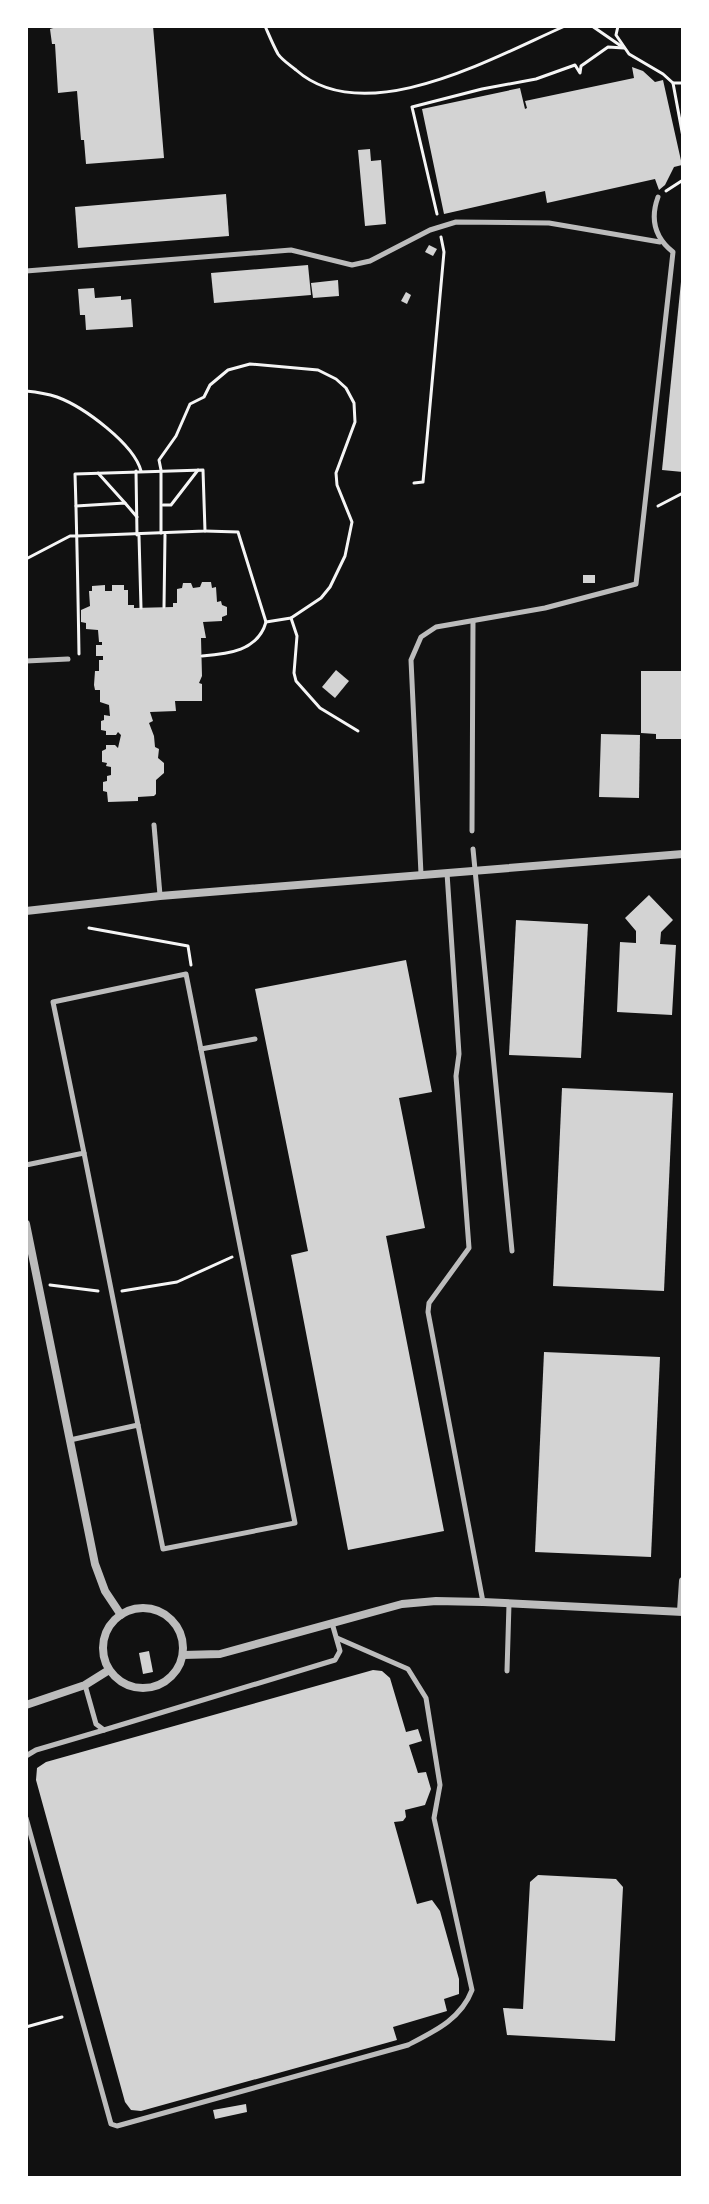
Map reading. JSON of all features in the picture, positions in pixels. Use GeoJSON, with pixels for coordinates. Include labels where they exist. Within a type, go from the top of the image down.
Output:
{"type":"FeatureCollection","features":[{"type":"Feature","properties":{"kind":"street"},"geometry":{"type":"LineString","coordinates":[[26,911],[160,896],[683,854]]}},
{"type":"Feature","properties":{"kind":"street"},"geometry":{"type":"LineString","coordinates":[[26,1224],[95,1564],[105,1591],[121,1615]]}},
{"type":"Feature","properties":{"kind":"street"},"geometry":{"type":"LineString","coordinates":[[183,1655],[220,1654],[402,1604],[436,1601],[682,1612],[683,1581]]}},
{"type":"Feature","properties":{"kind":"street"},"geometry":{"type":"LineString","coordinates":[[143,1608],[165,1614],[180,1632],[183,1655],[176,1673],[166,1682],[154,1687],[129,1686],[109,1670],[103,1654],[104,1637],[112,1622],[121,1615],[143,1608]]}},
{"type":"Feature","properties":{"kind":"street"},"geometry":{"type":"LineString","coordinates":[[26,1705],[85,1685],[109,1670]]}},
{"type":"Feature","properties":{"kind":"lane"},"geometry":{"type":"LineString","coordinates":[[658,197],[653,212],[661,242]]}},
{"type":"Feature","properties":{"kind":"lane"},"geometry":{"type":"LineString","coordinates":[[26,271],[291,250],[352,265],[370,261],[456,222],[549,223],[661,242],[673,252]]}},
{"type":"Feature","properties":{"kind":"lane"},"geometry":{"type":"LineString","coordinates":[[673,252],[683,249]]}},
{"type":"Feature","properties":{"kind":"lane"},"geometry":{"type":"LineString","coordinates":[[421,875],[411,660],[421,637],[436,627],[545,608],[636,584],[673,252]]}},
{"type":"Feature","properties":{"kind":"lane"},"geometry":{"type":"LineString","coordinates":[[472,831],[473,621]]}},
{"type":"Feature","properties":{"kind":"lane"},"geometry":{"type":"LineString","coordinates":[[26,661],[68,659]]}},
{"type":"Feature","properties":{"kind":"lane"},"geometry":{"type":"LineString","coordinates":[[154,825],[160,896]]}},
{"type":"Feature","properties":{"kind":"lane"},"geometry":{"type":"LineString","coordinates":[[473,849],[512,1251]]}},
{"type":"Feature","properties":{"kind":"lane"},"geometry":{"type":"LineString","coordinates":[[447,873],[459,1054],[456,1076],[469,1248],[429,1303],[428,1312],[483,1602]]}},
{"type":"Feature","properties":{"kind":"lane"},"geometry":{"type":"LineString","coordinates":[[186,974],[295,1523],[163,1549],[53,1002],[186,974]]}},
{"type":"Feature","properties":{"kind":"lane"},"geometry":{"type":"LineString","coordinates":[[201,1049],[255,1039]]}},
{"type":"Feature","properties":{"kind":"lane"},"geometry":{"type":"LineString","coordinates":[[26,1165],[84,1153]]}},
{"type":"Feature","properties":{"kind":"lane"},"geometry":{"type":"LineString","coordinates":[[70,1440],[138,1425]]}},
{"type":"Feature","properties":{"kind":"lane"},"geometry":{"type":"LineString","coordinates":[[507,1671],[509,1603]]}},
{"type":"Feature","properties":{"kind":"lane"},"geometry":{"type":"LineString","coordinates":[[26,1756],[36,1750],[323,1665],[339,1655],[332,1622]]}},
{"type":"Feature","properties":{"kind":"lane"},"geometry":{"type":"LineString","coordinates":[[26,1818],[111,2124],[117,2126],[408,2045],[441,2028],[466,2006],[472,1990],[434,1818],[440,1785],[426,1698],[408,1669],[337,1638]]}},
{"type":"Feature","properties":{"kind":"lane"},"geometry":{"type":"LineString","coordinates":[[85,1685],[96,1724],[104,1730]]}},
{"type":"Feature","properties":{"kind":"path"},"geometry":{"type":"LineString","coordinates":[[265,26],[279,56],[309,82],[334,90],[383,94],[421,87],[565,26]]}},
{"type":"Feature","properties":{"kind":"path"},"geometry":{"type":"LineString","coordinates":[[592,26],[624,48]]}},
{"type":"Feature","properties":{"kind":"path"},"geometry":{"type":"LineString","coordinates":[[618,26],[616,35],[629,54],[673,83],[683,137]]}},
{"type":"Feature","properties":{"kind":"path"},"geometry":{"type":"LineString","coordinates":[[414,483],[423,482],[444,252],[412,107],[536,79],[575,65],[580,73],[581,66],[608,47],[624,48]]}},
{"type":"Feature","properties":{"kind":"path"},"geometry":{"type":"LineString","coordinates":[[673,83],[683,83]]}},
{"type":"Feature","properties":{"kind":"path"},"geometry":{"type":"LineString","coordinates":[[658,197],[683,180]]}},
{"type":"Feature","properties":{"kind":"path"},"geometry":{"type":"LineString","coordinates":[[164,607],[159,460],[176,436],[186,410],[190,404],[204,397],[210,385],[228,370],[250,364],[318,370],[346,388],[354,403],[355,422],[336,473],[352,530],[345,556],[330,587],[307,609],[291,618],[266,622]]}},
{"type":"Feature","properties":{"kind":"path"},"geometry":{"type":"LineString","coordinates":[[26,391],[59,398],[105,427],[133,453],[138,471],[141,608]]}},
{"type":"Feature","properties":{"kind":"path"},"geometry":{"type":"LineString","coordinates":[[162,505],[171,505],[198,470]]}},
{"type":"Feature","properties":{"kind":"path"},"geometry":{"type":"LineString","coordinates":[[68,659],[79,659],[75,474],[203,470],[205,531]]}},
{"type":"Feature","properties":{"kind":"path"},"geometry":{"type":"LineString","coordinates":[[98,473],[137,517]]}},
{"type":"Feature","properties":{"kind":"path"},"geometry":{"type":"LineString","coordinates":[[644,513],[683,493]]}},
{"type":"Feature","properties":{"kind":"path"},"geometry":{"type":"LineString","coordinates":[[76,506],[125,503]]}},
{"type":"Feature","properties":{"kind":"path"},"geometry":{"type":"LineString","coordinates":[[26,559],[61,540],[77,536],[238,532],[266,622],[256,641],[246,647],[227,654],[202,656]]}},
{"type":"Feature","properties":{"kind":"path"},"geometry":{"type":"LineString","coordinates":[[291,618],[297,636],[296,681],[320,708],[358,731]]}},
{"type":"Feature","properties":{"kind":"path"},"geometry":{"type":"LineString","coordinates":[[89,928],[188,946],[191,968],[186,974]]}},
{"type":"Feature","properties":{"kind":"path"},"geometry":{"type":"LineString","coordinates":[[39,1287],[51,1285],[111,1291],[145,1289],[198,1275],[241,1252]]}},
{"type":"Feature","properties":{"kind":"path"},"geometry":{"type":"LineString","coordinates":[[26,2027],[62,2017]]}},
{"type":"Feature","properties":{"kind":"building"},"geometry":{"type":"Polygon","coordinates":[[[60,26],[153,26],[164,158],[86,164],[77,91],[58,93],[55,44],[52,44],[50,29],[60,26]]]}},
{"type":"Feature","properties":{"kind":"building"},"geometry":{"type":"Polygon","coordinates":[[[632,67],[643,71],[655,82],[663,80],[682,165],[674,167],[659,190],[655,179],[547,203],[545,191],[444,214],[422,109],[520,88],[525,109],[525,101],[634,78],[632,67]]]}},
{"type":"Feature","properties":{"kind":"building"},"geometry":{"type":"Polygon","coordinates":[[[370,149],[371,161],[381,160],[386,224],[365,226],[358,150],[370,149]]]}},
{"type":"Feature","properties":{"kind":"building"},"geometry":{"type":"Polygon","coordinates":[[[226,194],[229,236],[78,248],[75,207],[226,194]]]}},
{"type":"Feature","properties":{"kind":"building"},"geometry":{"type":"Polygon","coordinates":[[[429,245],[437,249],[433,256],[425,252],[429,245]]]}},
{"type":"Feature","properties":{"kind":"building"},"geometry":{"type":"Polygon","coordinates":[[[308,265],[311,295],[214,303],[211,273],[308,265]]]}},
{"type":"Feature","properties":{"kind":"building"},"geometry":{"type":"Polygon","coordinates":[[[338,280],[339,296],[313,298],[311,283],[338,280]]]}},
{"type":"Feature","properties":{"kind":"building"},"geometry":{"type":"Polygon","coordinates":[[[683,282],[683,472],[662,470],[683,282]]]}},
{"type":"Feature","properties":{"kind":"building"},"geometry":{"type":"Polygon","coordinates":[[[94,288],[95,298],[121,296],[121,300],[131,299],[133,327],[86,330],[85,315],[80,315],[78,289],[94,288]]]}},
{"type":"Feature","properties":{"kind":"building"},"geometry":{"type":"Polygon","coordinates":[[[406,292],[411,295],[407,304],[401,301],[406,292]]]}},
{"type":"Feature","properties":{"kind":"building"},"geometry":{"type":"Polygon","coordinates":[[[583,575],[595,575],[595,583],[583,583],[583,575]]]}},
{"type":"Feature","properties":{"kind":"building"},"geometry":{"type":"Polygon","coordinates":[[[202,582],[211,582],[212,588],[216,587],[217,602],[221,601],[227,607],[227,615],[222,617],[222,621],[203,622],[206,638],[201,638],[202,676],[199,683],[202,684],[202,701],[175,701],[176,711],[150,712],[153,721],[149,723],[155,747],[159,749],[158,758],[164,763],[164,773],[156,780],[156,794],[138,797],[138,801],[108,802],[103,782],[111,775],[111,767],[102,762],[102,751],[106,745],[118,748],[121,735],[118,732],[116,735],[106,735],[106,731],[101,730],[104,715],[110,716],[109,705],[100,702],[100,690],[95,690],[94,685],[95,671],[99,671],[99,660],[103,660],[103,656],[96,656],[96,645],[102,645],[102,642],[99,642],[98,630],[86,629],[86,623],[81,622],[81,610],[90,606],[89,591],[92,591],[92,586],[105,585],[105,591],[112,591],[112,585],[124,585],[124,590],[128,590],[128,605],[134,605],[134,608],[173,607],[173,603],[177,603],[177,589],[182,588],[183,583],[191,583],[193,588],[200,587],[202,582]]]}},
{"type":"Feature","properties":{"kind":"building"},"geometry":{"type":"Polygon","coordinates":[[[336,670],[349,681],[335,698],[322,687],[336,670]]]}},
{"type":"Feature","properties":{"kind":"building"},"geometry":{"type":"Polygon","coordinates":[[[641,671],[683,671],[683,739],[656,739],[656,734],[641,733],[641,671]]]}},
{"type":"Feature","properties":{"kind":"building"},"geometry":{"type":"Polygon","coordinates":[[[601,734],[640,735],[639,798],[599,797],[601,734]]]}},
{"type":"Feature","properties":{"kind":"building"},"geometry":{"type":"Polygon","coordinates":[[[649,895],[673,920],[661,932],[660,944],[676,945],[672,1015],[617,1012],[620,942],[636,943],[636,931],[625,918],[649,895]]]}},
{"type":"Feature","properties":{"kind":"building"},"geometry":{"type":"Polygon","coordinates":[[[516,920],[588,924],[581,1058],[509,1055],[516,920]]]}},
{"type":"Feature","properties":{"kind":"building"},"geometry":{"type":"Polygon","coordinates":[[[406,960],[432,1092],[399,1098],[425,1228],[386,1236],[444,1531],[348,1550],[291,1255],[308,1251],[255,989],[406,960]]]}},
{"type":"Feature","properties":{"kind":"building"},"geometry":{"type":"Polygon","coordinates":[[[562,1088],[673,1093],[664,1291],[553,1286],[562,1088]]]}},
{"type":"Feature","properties":{"kind":"building"},"geometry":{"type":"Polygon","coordinates":[[[544,1352],[660,1357],[651,1557],[535,1552],[544,1352]]]}},
{"type":"Feature","properties":{"kind":"building"},"geometry":{"type":"Polygon","coordinates":[[[149,1651],[153,1672],[143,1674],[139,1653],[149,1651]]]}},
{"type":"Feature","properties":{"kind":"building"},"geometry":{"type":"Polygon","coordinates":[[[373,1670],[382,1671],[390,1678],[406,1732],[418,1729],[422,1741],[409,1745],[418,1773],[426,1772],[431,1789],[425,1805],[405,1810],[403,1821],[394,1822],[417,1904],[432,1900],[440,1911],[459,1979],[459,1994],[444,1999],[447,2011],[393,2027],[397,2040],[141,2111],[131,2110],[125,2102],[36,1780],[37,1768],[46,1762],[373,1670]]]}},
{"type":"Feature","properties":{"kind":"building"},"geometry":{"type":"Polygon","coordinates":[[[538,1875],[616,1879],[623,1887],[615,2041],[507,2035],[503,2008],[523,2009],[530,1882],[538,1875]]]}},
{"type":"Feature","properties":{"kind":"building"},"geometry":{"type":"Polygon","coordinates":[[[246,2104],[247,2112],[215,2119],[213,2110],[246,2104]]]}}]}
